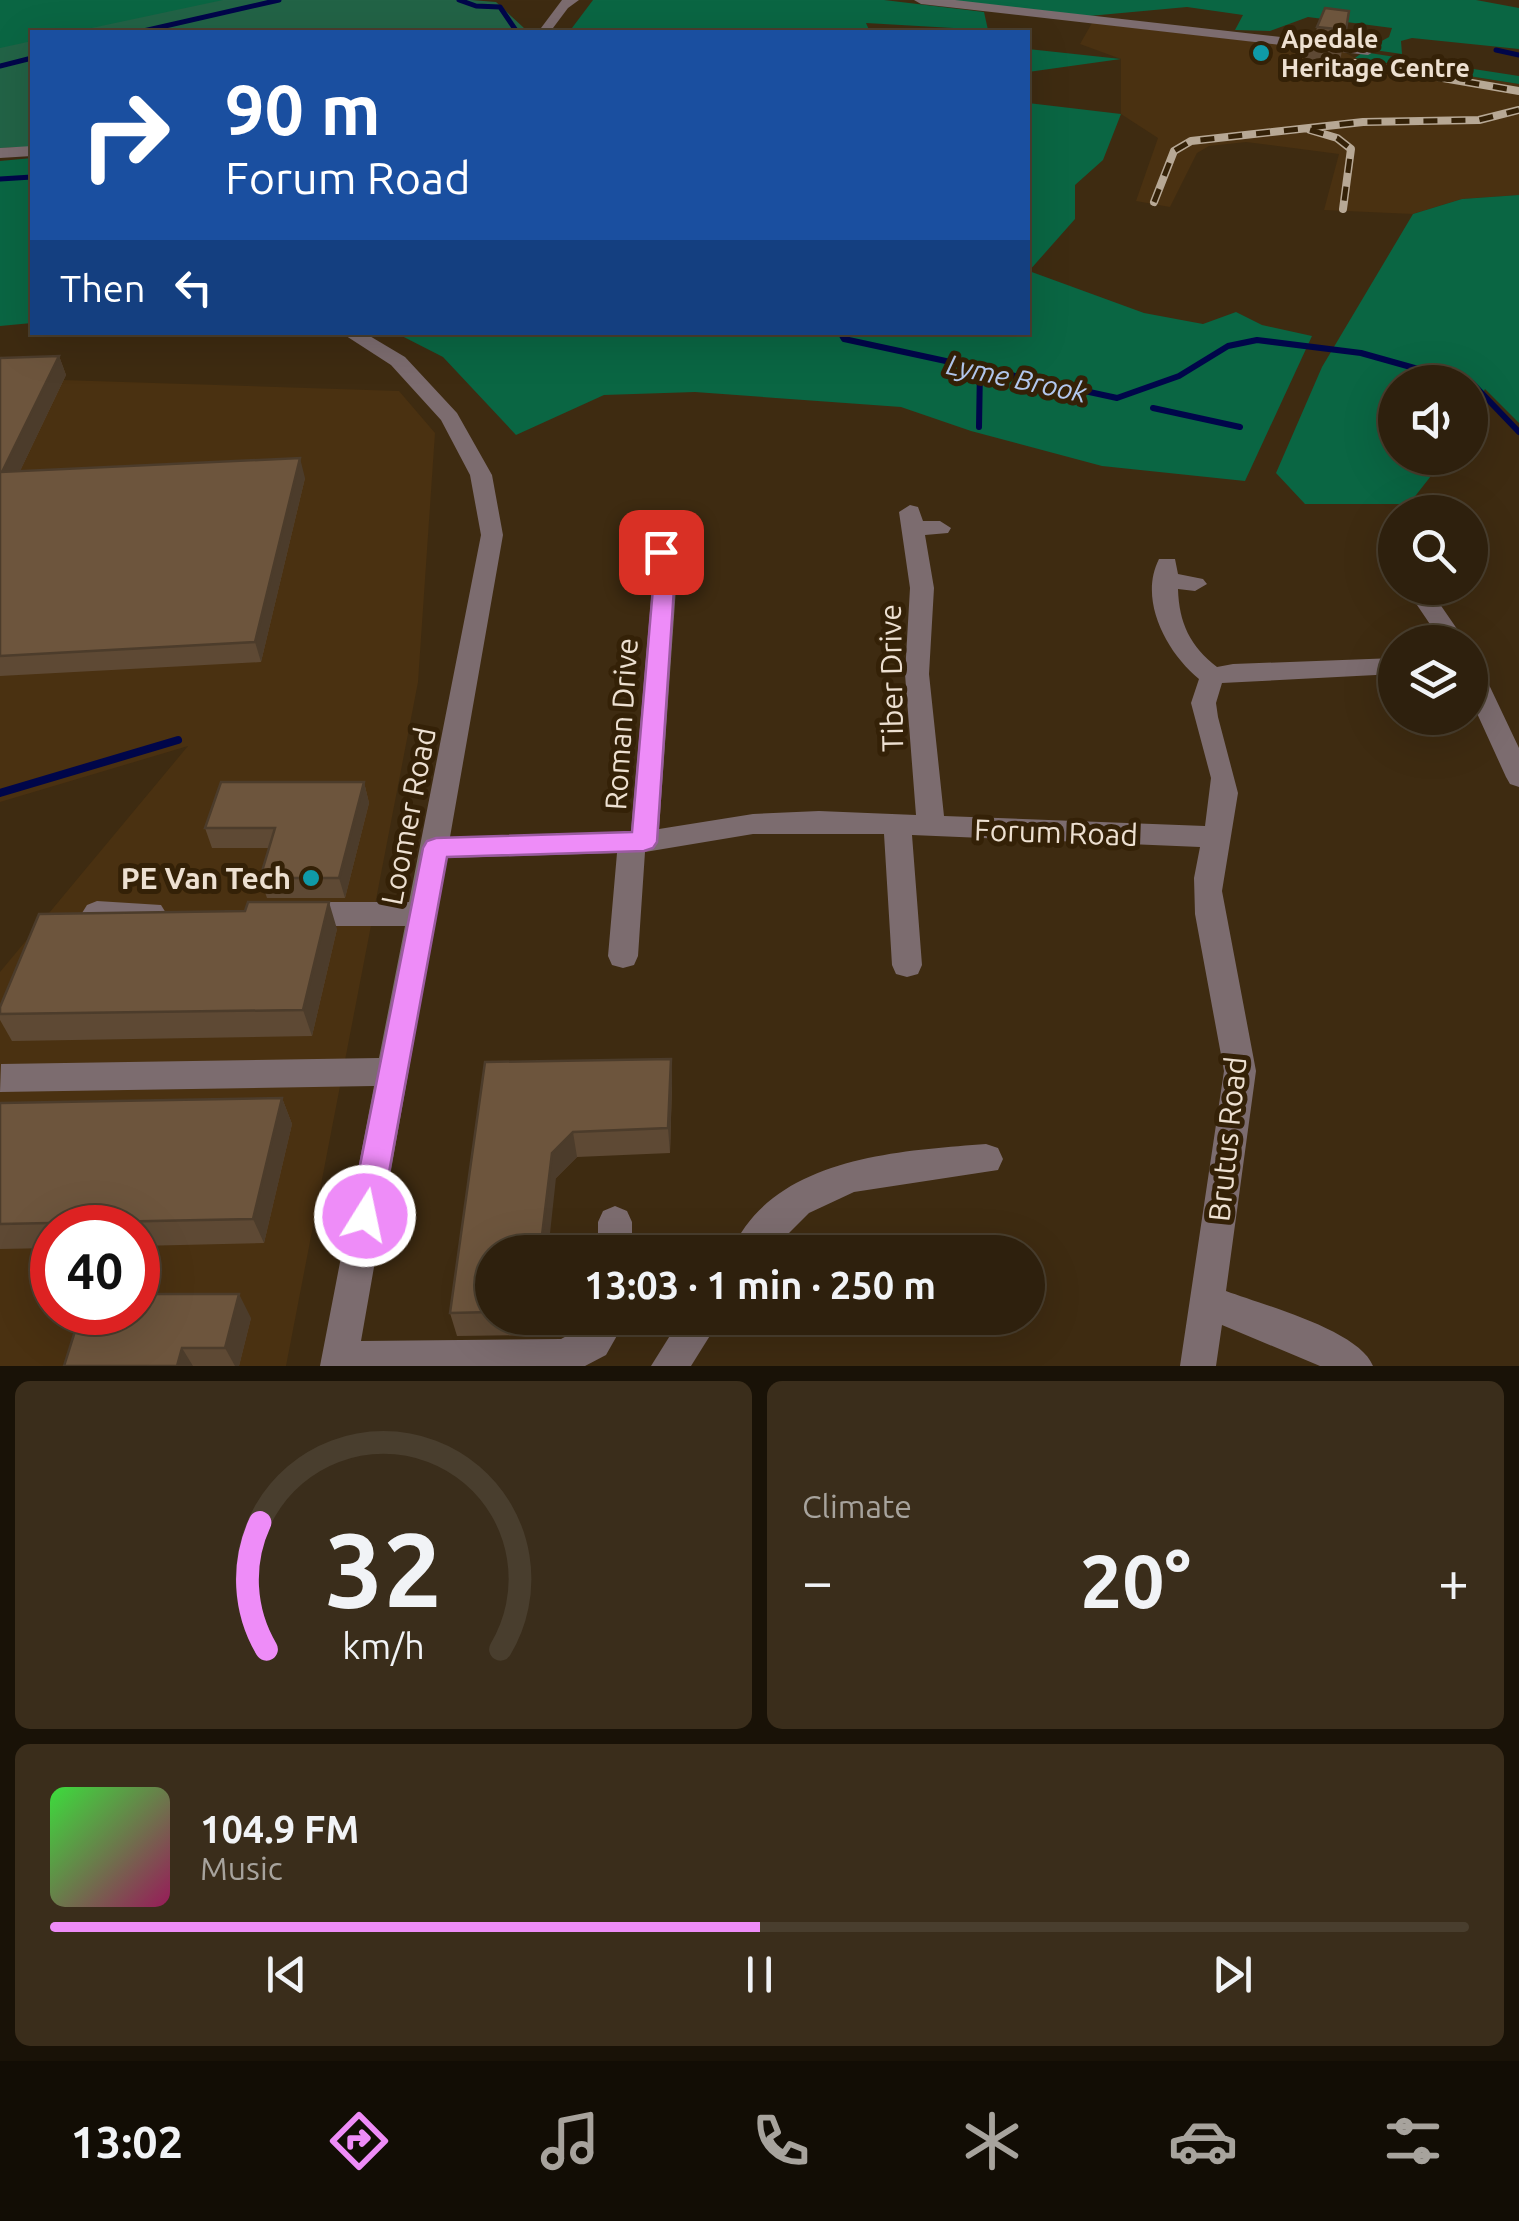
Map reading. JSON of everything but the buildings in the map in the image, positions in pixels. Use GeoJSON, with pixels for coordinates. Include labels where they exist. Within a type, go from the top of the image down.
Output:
{"type":"FeatureCollection","features":[{"type":"Feature","properties":{"kind":"street"},"geometry":{"type":"LineString","coordinates":[[545,30],[563,5],[572,0]]}},
{"type":"Feature","properties":{"kind":"street"},"geometry":{"type":"LineString","coordinates":[[921,0],[1089,25],[1368,51]]}},
{"type":"Feature","properties":{"kind":"street"},"geometry":{"type":"LineString","coordinates":[[0,152],[30,151]]}},
{"type":"Feature","properties":{"kind":"street","name":"Loomer Road"},"geometry":{"type":"LineString","coordinates":[[338,1363],[492,535],[482,476],[450,417],[398,361],[354,335]]}},
{"type":"Feature","properties":{"kind":"street","name":"Tiber Drive"},"geometry":{"type":"LineString","coordinates":[[932,828],[917,674],[922,588],[912,520],[940,528]]}},
{"type":"Feature","properties":{"kind":"street","name":"Roman Drive"},"geometry":{"type":"LineString","coordinates":[[638,842],[664,588],[661,545],[690,551]]}},
{"type":"Feature","properties":{"kind":"street"},"geometry":{"type":"LineString","coordinates":[[1176,576],[1169,618],[1176,639],[1187,659],[1213,677],[1233,672],[1378,667]]}},
{"type":"Feature","properties":{"kind":"street","name":"Brutus Road"},"geometry":{"type":"LineString","coordinates":[[1198,1366],[1240,1072],[1236,1023],[1211,934],[1208,885],[1225,792],[1222,759],[1202,702],[1203,688],[1213,677]]}},
{"type":"Feature","properties":{"kind":"street"},"geometry":{"type":"LineString","coordinates":[[1488,709],[1519,776]]}},
{"type":"Feature","properties":{"kind":"street","name":"Forum Road"},"geometry":{"type":"LineString","coordinates":[[436,848],[638,842],[753,824],[819,821],[1215,837]]}},
{"type":"Feature","properties":{"kind":"street"},"geometry":{"type":"LineString","coordinates":[[897,825],[907,966]]}},
{"type":"Feature","properties":{"kind":"street"},"geometry":{"type":"LineString","coordinates":[[623,956],[638,842]]}},
{"type":"Feature","properties":{"kind":"street"},"geometry":{"type":"LineString","coordinates":[[97,913],[173,913]]}},
{"type":"Feature","properties":{"kind":"street"},"geometry":{"type":"LineString","coordinates":[[269,914],[421,914]]}},
{"type":"Feature","properties":{"kind":"street"},"geometry":{"type":"LineString","coordinates":[[1,1078],[392,1072]]}},
{"type":"Feature","properties":{"kind":"street"},"geometry":{"type":"LineString","coordinates":[[760,1235],[768,1223],[814,1190],[869,1170],[986,1159]]}},
{"type":"Feature","properties":{"kind":"street"},"geometry":{"type":"LineString","coordinates":[[1208,1302],[1316,1344],[1355,1366]]}},
{"type":"Feature","properties":{"kind":"street"},"geometry":{"type":"LineString","coordinates":[[338,1363],[564,1357],[593,1342],[598,1335]]}},
{"type":"Feature","properties":{"kind":"street"},"geometry":{"type":"LineString","coordinates":[[668,1366],[690,1335]]}},
{"type":"Feature","properties":{"kind":"shaded area"},"geometry":{"type":"Polygon","coordinates":[[[1092,23],[1344,52],[1355,58],[1519,84],[1519,195],[1462,199],[1413,214],[1324,210],[1339,154],[1246,142],[1209,146],[1197,153],[1170,207],[1136,201],[1158,138],[1121,114],[1121,59],[1080,44],[1092,23]]]}},
{"type":"Feature","properties":{"kind":"shaded area"},"geometry":{"type":"Polygon","coordinates":[[[0,378],[399,391],[435,433],[418,682],[286,1366],[0,1366],[0,972],[188,746],[0,802],[0,378]]]}},
{"type":"Feature","properties":{"kind":"green space"},"geometry":{"type":"Polygon","coordinates":[[[0,0],[471,0],[496,2],[531,30],[30,30],[30,147],[0,148],[0,0]]]}},
{"type":"Feature","properties":{"kind":"green space"},"geometry":{"type":"Polygon","coordinates":[[[0,0],[223,0],[82,30],[30,30],[30,41],[0,48],[0,0]]]}},
{"type":"Feature","properties":{"kind":"green space"},"geometry":{"type":"Polygon","coordinates":[[[593,0],[884,0],[984,12],[988,30],[866,23],[869,30],[570,30],[593,0]]]}},
{"type":"Feature","properties":{"kind":"green space"},"geometry":{"type":"Polygon","coordinates":[[[946,0],[1476,0],[1519,8],[1519,49],[1412,38],[1401,41],[1402,54],[1367,49],[1389,37],[1392,28],[1308,17],[1270,31],[1235,30],[1243,15],[1187,7],[1089,16],[946,0]]]}},
{"type":"Feature","properties":{"kind":"green space"},"geometry":{"type":"Polygon","coordinates":[[[1030,49],[1121,59],[1030,72],[1030,49]]]}},
{"type":"Feature","properties":{"kind":"green space"},"geometry":{"type":"Polygon","coordinates":[[[1363,52],[1519,76],[1519,84],[1355,58],[1363,52]]]}},
{"type":"Feature","properties":{"kind":"green space"},"geometry":{"type":"Polygon","coordinates":[[[1030,103],[1121,114],[1103,160],[1075,185],[1075,219],[1030,270],[1030,103]]]}},
{"type":"Feature","properties":{"kind":"green space"},"geometry":{"type":"Polygon","coordinates":[[[30,158],[30,323],[0,326],[0,161],[30,158]]]}},
{"type":"Feature","properties":{"kind":"green space"},"geometry":{"type":"Polygon","coordinates":[[[1519,195],[1519,423],[1488,392],[1488,365],[1378,365],[1378,475],[1432,475],[1416,495],[1378,495],[1378,504],[1305,504],[1276,473],[1322,367],[1413,214],[1462,199],[1519,195]]]}},
{"type":"Feature","properties":{"kind":"green space"},"geometry":{"type":"Polygon","coordinates":[[[1030,271],[1144,313],[1203,324],[1236,312],[1262,325],[1312,336],[1245,481],[1102,466],[971,431],[901,407],[695,392],[604,395],[516,435],[443,357],[400,335],[1030,335],[1030,271]]]}},
{"type":"Feature","properties":{"kind":"waterway"},"geometry":{"type":"LineString","coordinates":[[148,30],[279,0]]}},
{"type":"Feature","properties":{"kind":"waterway"},"geometry":{"type":"LineString","coordinates":[[459,0],[476,6],[500,7],[516,30]]}},
{"type":"Feature","properties":{"kind":"waterway"},"geometry":{"type":"LineString","coordinates":[[1496,50],[1519,55]]}},
{"type":"Feature","properties":{"kind":"waterway"},"geometry":{"type":"LineString","coordinates":[[0,66],[30,58]]}},
{"type":"Feature","properties":{"kind":"waterway","name":"Lyme Brook"},"geometry":{"type":"LineString","coordinates":[[0,179],[30,177]]}},
{"type":"Feature","properties":{"kind":"waterway","name":"Lyme Brook"},"geometry":{"type":"LineString","coordinates":[[842,335],[844,339],[980,368]]}},
{"type":"Feature","properties":{"kind":"waterway","name":"Lyme Brook"},"geometry":{"type":"LineString","coordinates":[[980,368],[1117,398],[1179,376],[1228,346],[1257,340],[1361,353],[1418,369],[1447,371],[1472,383],[1519,432]]}},
{"type":"Feature","properties":{"kind":"waterway"},"geometry":{"type":"LineString","coordinates":[[979,427],[980,368]]}},
{"type":"Feature","properties":{"kind":"waterway"},"geometry":{"type":"LineString","coordinates":[[1153,408],[1240,427]]}},
{"type":"Feature","properties":{"kind":"waterway"},"geometry":{"type":"LineString","coordinates":[[0,793],[178,740]]}},
{"type":"Feature","properties":{"kind":"railway"},"geometry":{"type":"LineString","coordinates":[[1355,63],[1519,91]]}},
{"type":"Feature","properties":{"kind":"railway"},"geometry":{"type":"LineString","coordinates":[[1154,202],[1174,151],[1191,141],[1363,122],[1479,120],[1519,110]]}},
{"type":"Feature","properties":{"kind":"railway"},"geometry":{"type":"LineString","coordinates":[[1310,130],[1337,138],[1351,149],[1343,209]]}},
{"type":"Feature","properties":{"kind":"place","name":"Apedale Heritage Centre"},"geometry":{"type":"Point","coordinates":[1261,53]}},
{"type":"Feature","properties":{"kind":"place","name":"PE Van Tech"},"geometry":{"type":"Point","coordinates":[311,878]}},
{"type":"Feature","properties":{"kind":"route"},"geometry":{"type":"LineString","coordinates":[[365,1216],[436,848],[644,842],[664,588],[661,552]]}}]}
